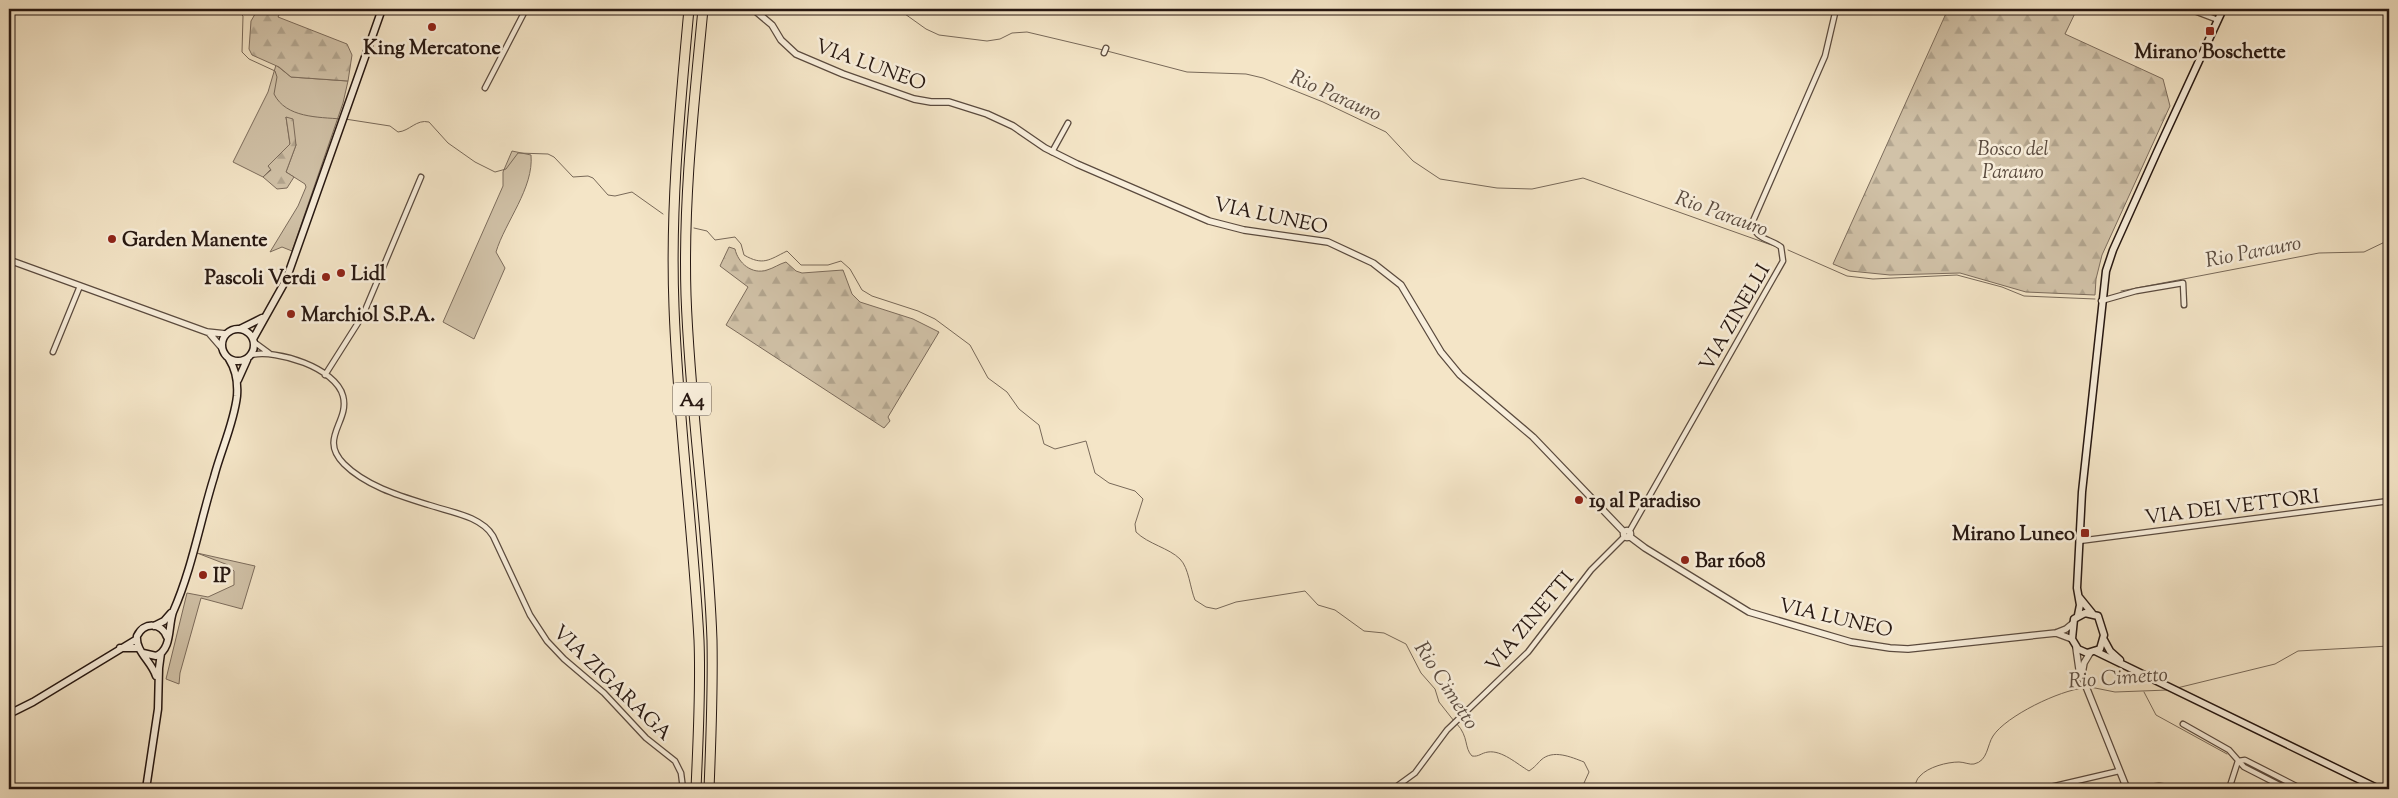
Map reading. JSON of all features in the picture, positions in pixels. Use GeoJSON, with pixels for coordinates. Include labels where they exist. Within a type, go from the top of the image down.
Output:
{"type":"FeatureCollection","features":[{"type":"Feature","properties":{"kind":"highway","name":"A4"},"geometry":{"type":"LineString","coordinates":[[689,9],[674,192],[673,277],[676,360],[699,642],[699,722],[696,789]]}},
{"type":"Feature","properties":{"kind":"highway","name":"A4"},"geometry":{"type":"LineString","coordinates":[[703,9],[688,168],[686,262],[689,354],[712,640],[712,732],[709,789]]}},
{"type":"Feature","properties":{"kind":"main road"},"geometry":{"type":"LineString","coordinates":[[120,648],[141,651],[152,656],[161,653],[166,647],[170,621],[178,602],[234,411],[240,372],[249,357],[254,341],[266,316],[286,280],[342,115],[382,9]]}},
{"type":"Feature","properties":{"kind":"main road"},"geometry":{"type":"LineString","coordinates":[[2224,9],[2113,250],[2106,272],[2101,301],[2082,492],[2078,615],[2072,624],[2072,638],[2076,648],[2082,652],[2093,652],[2132,668],[2379,789]]}},
{"type":"Feature","properties":{"kind":"main road"},"geometry":{"type":"LineString","coordinates":[[237,386],[236,375],[222,348],[226,334],[250,326],[266,316]]}},
{"type":"Feature","properties":{"kind":"main road"},"geometry":{"type":"LineString","coordinates":[[240,329],[246,331],[254,341]]}},
{"type":"Feature","properties":{"kind":"main road"},"geometry":{"type":"LineString","coordinates":[[229,359],[238,362],[249,357]]}},
{"type":"Feature","properties":{"kind":"main road"},"geometry":{"type":"LineString","coordinates":[[2078,596],[2092,614],[2100,620],[2104,640],[2115,656],[2132,668]]}},
{"type":"Feature","properties":{"kind":"main road"},"geometry":{"type":"LineString","coordinates":[[9,714],[33,702],[137,638],[143,628],[154,626],[168,617],[178,602]]}},
{"type":"Feature","properties":{"kind":"main road"},"geometry":{"type":"LineString","coordinates":[[2078,615],[2092,614]]}},
{"type":"Feature","properties":{"kind":"main road"},"geometry":{"type":"LineString","coordinates":[[154,626],[163,630],[167,639]]}},
{"type":"Feature","properties":{"kind":"main road"},"geometry":{"type":"LineString","coordinates":[[137,638],[141,651],[151,663],[158,682]]}},
{"type":"Feature","properties":{"kind":"main road"},"geometry":{"type":"LineString","coordinates":[[2093,652],[2100,649],[2104,640]]}},
{"type":"Feature","properties":{"kind":"main road"},"geometry":{"type":"LineString","coordinates":[[146,789],[158,708],[161,653]]}},
{"type":"Feature","properties":{"kind":"street"},"geometry":{"type":"LineString","coordinates":[[485,88],[526,9]]}},
{"type":"Feature","properties":{"kind":"street","name":"VIA LUNEO"},"geometry":{"type":"LineString","coordinates":[[752,9],[772,25],[788,47],[808,60],[914,99],[931,102],[949,102],[987,114],[1013,126],[1052,152],[1101,176],[1216,224],[1328,242],[1351,251],[1380,267],[1401,285],[1432,337],[1455,370],[1533,437],[1627,534],[1645,548],[1749,612],[1851,642],[1890,648],[1908,649],[2056,633]]}},
{"type":"Feature","properties":{"kind":"street","name":"VIA ZINELLI"},"geometry":{"type":"LineString","coordinates":[[1627,534],[1783,261],[1781,247],[1758,236],[1754,232],[1753,221],[1825,56],[1836,9]]}},
{"type":"Feature","properties":{"kind":"street"},"geometry":{"type":"LineString","coordinates":[[2189,9],[2218,20]]}},
{"type":"Feature","properties":{"kind":"street"},"geometry":{"type":"LineString","coordinates":[[1052,152],[1068,122]]}},
{"type":"Feature","properties":{"kind":"street"},"geometry":{"type":"LineString","coordinates":[[325,375],[363,315],[421,176]]}},
{"type":"Feature","properties":{"kind":"street"},"geometry":{"type":"LineString","coordinates":[[9,260],[207,332],[226,334]]}},
{"type":"Feature","properties":{"kind":"street"},"geometry":{"type":"LineString","coordinates":[[2101,301],[2136,291],[2183,283],[2185,285],[2184,305]]}},
{"type":"Feature","properties":{"kind":"street"},"geometry":{"type":"LineString","coordinates":[[52,352],[80,286]]}},
{"type":"Feature","properties":{"kind":"street"},"geometry":{"type":"LineString","coordinates":[[207,332],[217,339],[222,348]]}},
{"type":"Feature","properties":{"kind":"street","name":"VIA ZIGARAGA"},"geometry":{"type":"LineString","coordinates":[[254,341],[272,354],[303,362],[325,375],[336,385],[343,398],[344,406],[333,444],[341,461],[353,472],[382,488],[486,526],[493,536],[530,615],[547,641],[564,659],[604,693],[646,738],[675,761],[681,773],[683,789]]}},
{"type":"Feature","properties":{"kind":"street","name":"VIA ZIGARAGA"},"geometry":{"type":"LineString","coordinates":[[249,357],[272,354]]}},
{"type":"Feature","properties":{"kind":"street","name":"VIA DEI VETTORI"},"geometry":{"type":"LineString","coordinates":[[2079,541],[2389,501]]}},
{"type":"Feature","properties":{"kind":"street","name":"VIA ZINETTI"},"geometry":{"type":"LineString","coordinates":[[1393,789],[1415,773],[1455,723],[1528,652],[1591,570],[1627,534]]}},
{"type":"Feature","properties":{"kind":"street"},"geometry":{"type":"LineString","coordinates":[[2056,633],[2072,624]]}},
{"type":"Feature","properties":{"kind":"street"},"geometry":{"type":"LineString","coordinates":[[2056,633],[2072,638]]}},
{"type":"Feature","properties":{"kind":"street"},"geometry":{"type":"LineString","coordinates":[[2076,648],[2082,676],[2127,789],[2159,786],[2187,789]]}},
{"type":"Feature","properties":{"kind":"street"},"geometry":{"type":"LineString","coordinates":[[2082,676],[2084,663],[2093,652]]}},
{"type":"Feature","properties":{"kind":"street"},"geometry":{"type":"LineString","coordinates":[[2388,677],[2389,706]]}},
{"type":"Feature","properties":{"kind":"street"},"geometry":{"type":"LineString","coordinates":[[2183,724],[2229,750],[2244,767],[2287,789]]}},
{"type":"Feature","properties":{"kind":"street"},"geometry":{"type":"LineString","coordinates":[[2238,761],[2245,760],[2302,789]]}},
{"type":"Feature","properties":{"kind":"street"},"geometry":{"type":"LineString","coordinates":[[2229,789],[2238,761]]}},
{"type":"Feature","properties":{"kind":"street"},"geometry":{"type":"LineString","coordinates":[[2042,789],[2119,771]]}},
{"type":"Feature","properties":{"kind":"green space"},"geometry":{"type":"Polygon","coordinates":[[[258,9],[282,9],[278,17],[347,44],[352,55],[348,81],[291,77],[279,67],[252,55],[249,49],[251,21],[258,9]]]}},
{"type":"Feature","properties":{"kind":"green space","name":"Bosco del Parauro"},"geometry":{"type":"Polygon","coordinates":[[[1948,9],[2077,9],[2065,34],[2163,79],[2170,106],[2102,255],[2096,279],[2095,295],[2026,292],[1960,273],[1890,275],[1850,271],[1833,264],[1948,9]]]}},
{"type":"Feature","properties":{"kind":"green space"},"geometry":{"type":"Polygon","coordinates":[[[276,65],[291,77],[348,81],[343,103],[292,251],[282,247],[270,252],[298,206],[306,187],[305,184],[286,172],[296,145],[286,117],[290,144],[268,166],[271,169],[263,177],[233,162],[268,92],[276,65]]]}},
{"type":"Feature","properties":{"kind":"green space"},"geometry":{"type":"Polygon","coordinates":[[[286,117],[293,119],[296,145],[286,172],[294,177],[287,188],[277,189],[263,177],[271,170],[268,166],[290,144],[286,117]]]}},
{"type":"Feature","properties":{"kind":"green space"},"geometry":{"type":"Polygon","coordinates":[[[512,151],[531,155],[531,167],[524,192],[496,252],[505,268],[474,339],[443,322],[503,186],[503,172],[512,151]]]}},
{"type":"Feature","properties":{"kind":"green space"},"geometry":{"type":"Polygon","coordinates":[[[729,247],[735,249],[739,259],[746,267],[756,271],[767,270],[786,262],[796,271],[802,273],[843,270],[852,294],[860,302],[913,319],[939,332],[888,417],[890,421],[884,428],[726,325],[748,287],[720,266],[729,247]]]}},
{"type":"Feature","properties":{"kind":"green space"},"geometry":{"type":"Polygon","coordinates":[[[197,553],[255,566],[242,609],[201,598],[180,673],[179,684],[166,679],[187,593],[208,597],[234,585],[234,571],[228,565],[197,553]]]}},
{"type":"Feature","properties":{"kind":"waterway"},"geometry":{"type":"LineString","coordinates":[[215,9],[222,12],[240,13],[243,16],[242,52],[249,59],[275,71],[277,77],[274,94],[279,102],[286,108],[303,115],[341,119]]}},
{"type":"Feature","properties":{"kind":"waterway","name":"Rio Parauro"},"geometry":{"type":"LineString","coordinates":[[898,9],[926,29],[939,35],[987,41],[1000,39],[1012,33],[1027,32],[1103,50]]}},
{"type":"Feature","properties":{"kind":"waterway","name":"Rio Parauro"},"geometry":{"type":"LineString","coordinates":[[1107,51],[1187,72],[1246,74],[1263,78],[1323,102],[1386,132],[1413,161],[1440,179],[1497,188],[1532,189],[1583,178],[1777,247]]}},
{"type":"Feature","properties":{"kind":"waterway"},"geometry":{"type":"LineString","coordinates":[[345,119],[390,126],[398,132],[420,122],[429,122],[448,143],[475,162],[495,172],[506,169],[518,153],[548,154],[554,157],[573,177],[588,176],[593,178],[608,195],[615,196],[632,192],[663,214]]}},
{"type":"Feature","properties":{"kind":"waterway","name":"Rio Cimetto"},"geometry":{"type":"LineString","coordinates":[[694,228],[707,231],[715,240],[735,237],[741,244],[744,255],[756,260],[770,259],[787,251],[801,265],[828,265],[841,261],[850,269],[862,290],[872,296],[918,311],[935,319],[970,345],[988,378],[1007,392],[1019,409],[1039,425],[1044,444],[1055,449],[1086,441],[1095,473],[1109,483],[1135,491],[1143,499],[1135,524],[1136,532],[1146,540],[1180,559],[1187,573],[1195,600],[1206,607],[1216,609],[1236,602],[1305,591],[1318,605],[1335,610],[1364,631],[1384,633],[1406,644],[1421,673],[1435,689],[1439,702],[1454,721]]}},
{"type":"Feature","properties":{"kind":"waterway","name":"Rio Parauro"},"geometry":{"type":"LineString","coordinates":[[2121,291],[2319,253],[2364,252],[2389,240]]}},
{"type":"Feature","properties":{"kind":"waterway","name":"Rio Parauro"},"geometry":{"type":"LineString","coordinates":[[1788,250],[1847,276],[1873,279],[1957,275],[2002,287],[2024,296],[2095,299]]}},
{"type":"Feature","properties":{"kind":"waterway","name":"Rio Cimetto"},"geometry":{"type":"LineString","coordinates":[[2177,688],[2275,664],[2298,651],[2389,646]]}},
{"type":"Feature","properties":{"kind":"waterway","name":"Rio Cimetto"},"geometry":{"type":"LineString","coordinates":[[2090,687],[2115,692],[2168,690]]}},
{"type":"Feature","properties":{"kind":"waterway","name":"Rio Cimetto"},"geometry":{"type":"LineString","coordinates":[[1913,789],[1919,777],[1933,768],[1954,762],[1972,764],[1982,760],[1993,736],[2000,728],[2009,720],[2034,705],[2061,694],[2084,688]]}},
{"type":"Feature","properties":{"kind":"waterway"},"geometry":{"type":"LineString","coordinates":[[2144,692],[2156,715],[2227,754]]}},
{"type":"Feature","properties":{"kind":"waterway","name":"Rio Cimetto"},"geometry":{"type":"LineString","coordinates":[[1457,724],[1463,733],[1472,756],[1488,752],[1499,753],[1529,771],[1541,760],[1556,754],[1584,762],[1589,772],[1584,783],[1586,789]]}},
{"type":"Feature","properties":{"kind":"waterway"},"geometry":{"type":"LineString","coordinates":[[2245,763],[2296,789]]}},
{"type":"Feature","properties":{"kind":"place","name":"King Mercatone"},"geometry":{"type":"Point","coordinates":[432,27]}},
{"type":"Feature","properties":{"kind":"place","name":"Mirano Boschette"},"geometry":{"type":"Point","coordinates":[2210,31]}},
{"type":"Feature","properties":{"kind":"place","name":"Garden Manente"},"geometry":{"type":"Point","coordinates":[112,239]}},
{"type":"Feature","properties":{"kind":"place","name":"Lidl"},"geometry":{"type":"Point","coordinates":[341,273]}},
{"type":"Feature","properties":{"kind":"place","name":"Pascoli Verdi"},"geometry":{"type":"Point","coordinates":[326,277]}},
{"type":"Feature","properties":{"kind":"place","name":"Marchiol S.P.A."},"geometry":{"type":"Point","coordinates":[291,314]}},
{"type":"Feature","properties":{"kind":"place","name":"19 al Paradiso"},"geometry":{"type":"Point","coordinates":[1579,500]}},
{"type":"Feature","properties":{"kind":"place","name":"Mirano Luneo"},"geometry":{"type":"Point","coordinates":[2085,533]}},
{"type":"Feature","properties":{"kind":"place","name":"Bar 1608"},"geometry":{"type":"Point","coordinates":[1685,560]}},
{"type":"Feature","properties":{"kind":"place","name":"IP"},"geometry":{"type":"Point","coordinates":[203,575]}}]}
